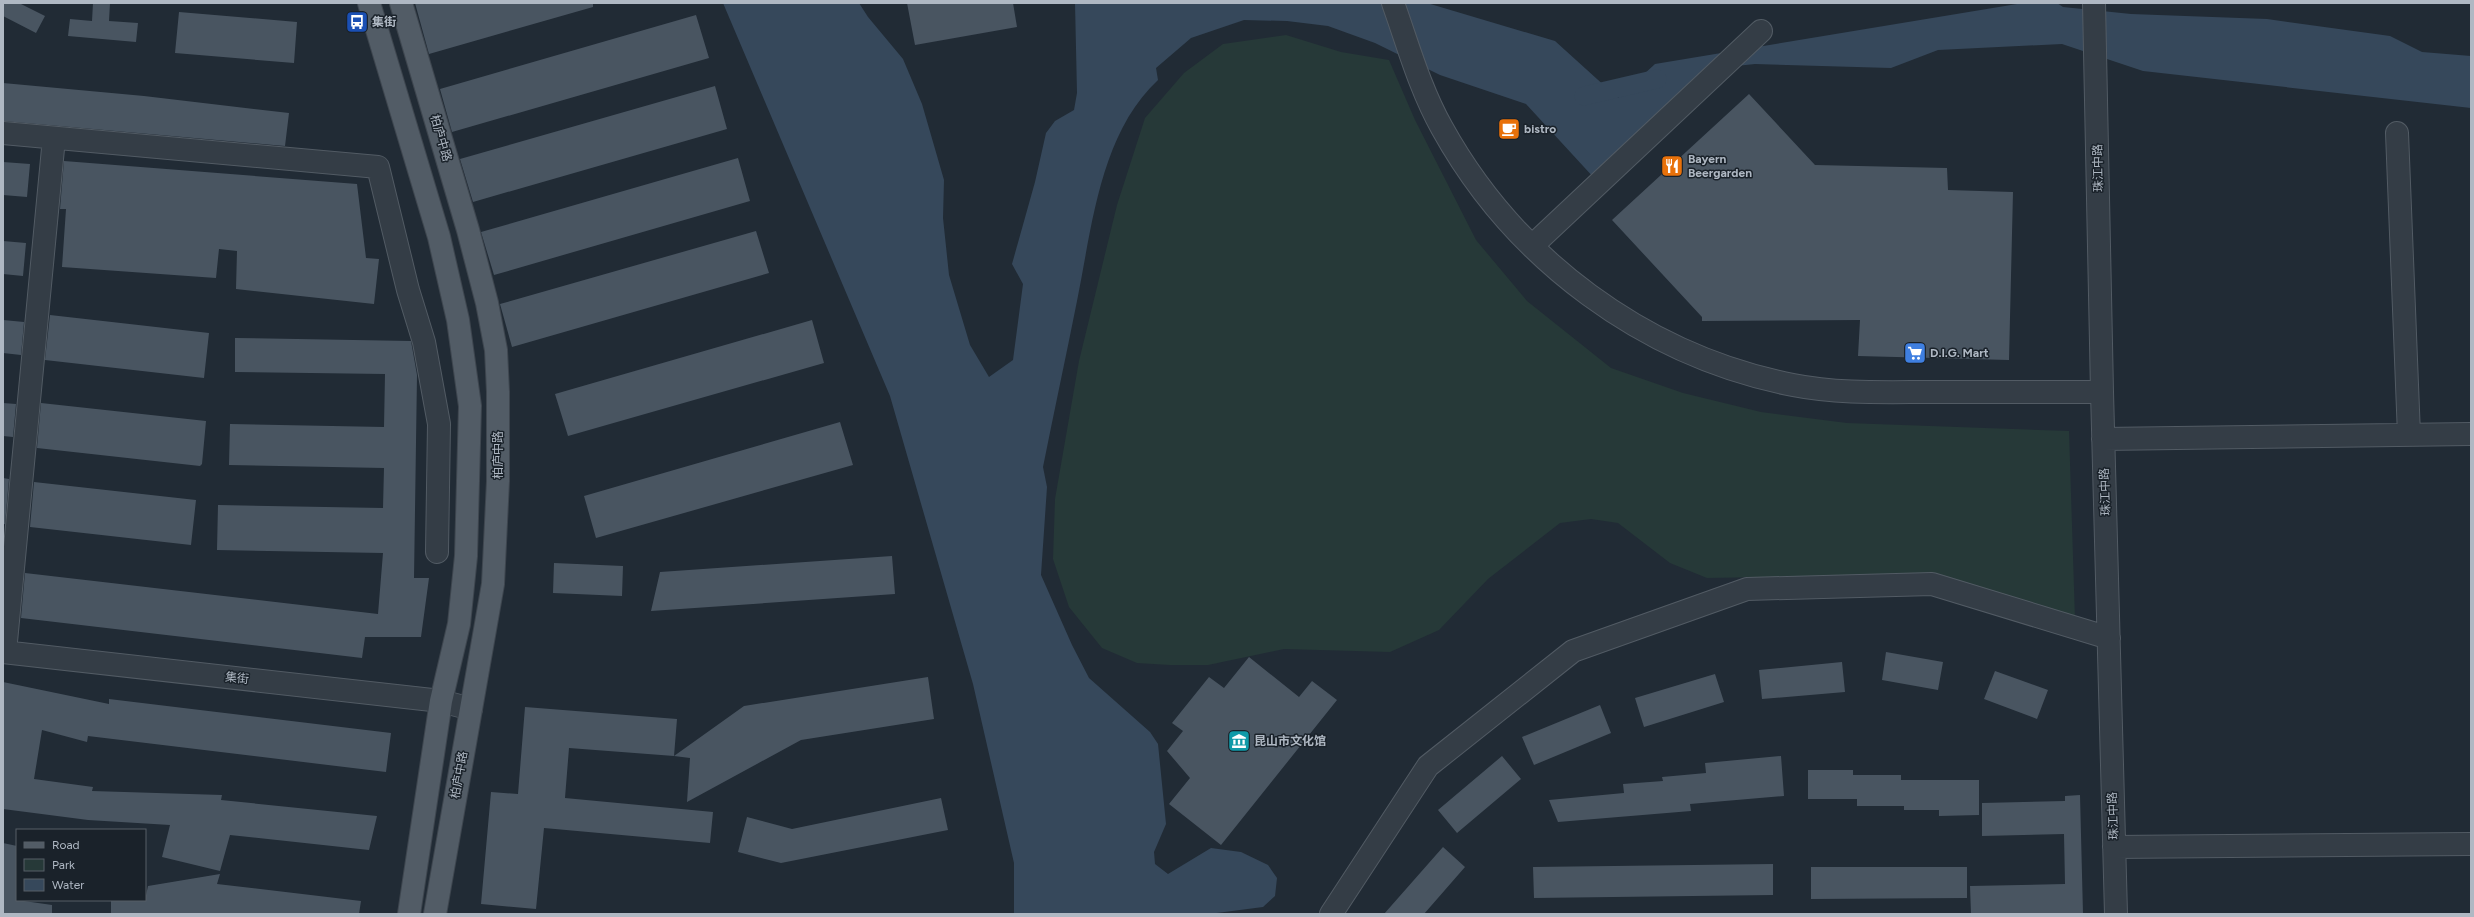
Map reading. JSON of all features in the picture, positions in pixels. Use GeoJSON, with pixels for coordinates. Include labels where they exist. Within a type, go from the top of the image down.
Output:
{"type":"FeatureCollection","features":[{"type":"Feature","properties":{"kind":"main road"},"geometry":{"type":"LineString","coordinates":[[369,3],[439,237],[458,320],[470,406],[466,556],[459,624],[441,702],[409,914]]}},
{"type":"Feature","properties":{"kind":"main road","name":"柏庐中路"},"geometry":{"type":"LineString","coordinates":[[401,3],[468,230],[487,303],[496,350],[498,392],[498,474],[493,584],[435,914]]}},
{"type":"Feature","properties":{"kind":"street"},"geometry":{"type":"LineString","coordinates":[[1393,3],[1420,83],[1442,127],[1470,175],[1506,219],[1532,246],[1578,286],[1619,317],[1664,343],[1722,365],[1793,385],[1866,392],[2102,392]]}},
{"type":"Feature","properties":{"kind":"street","name":"珠江中路"},"geometry":{"type":"LineString","coordinates":[[2094,3],[2103,439],[2116,914]]}},
{"type":"Feature","properties":{"kind":"street"},"geometry":{"type":"LineString","coordinates":[[1532,246],[1761,31]]}},
{"type":"Feature","properties":{"kind":"street"},"geometry":{"type":"LineString","coordinates":[[3,133],[378,167],[408,290],[424,342],[439,424],[437,552]]}},
{"type":"Feature","properties":{"kind":"street"},"geometry":{"type":"LineString","coordinates":[[2396,133],[2409,435]]}},
{"type":"Feature","properties":{"kind":"street"},"geometry":{"type":"LineString","coordinates":[[4,652],[54,138]]}},
{"type":"Feature","properties":{"kind":"street"},"geometry":{"type":"LineString","coordinates":[[2103,439],[2471,434]]}},
{"type":"Feature","properties":{"kind":"street"},"geometry":{"type":"LineString","coordinates":[[1331,914],[1428,766],[1573,651],[1747,589],[1932,584],[2109,638]]}},
{"type":"Feature","properties":{"kind":"street","name":"集街"},"geometry":{"type":"LineString","coordinates":[[4,652],[441,702],[471,709]]}},
{"type":"Feature","properties":{"kind":"street"},"geometry":{"type":"LineString","coordinates":[[2114,847],[2471,844]]}},
{"type":"Feature","properties":{"kind":"green space"},"geometry":{"type":"Polygon","coordinates":[[[1286,35],[1341,52],[1389,60],[1415,120],[1476,240],[1527,301],[1611,368],[1683,393],[1761,412],[1847,423],[2069,431],[2075,619],[1926,574],[1707,578],[1670,563],[1618,523],[1591,519],[1560,523],[1488,579],[1439,630],[1390,652],[1284,649],[1208,665],[1170,665],[1137,663],[1102,648],[1069,607],[1053,559],[1055,499],[1079,361],[1117,205],[1145,118],[1184,73],[1223,44],[1286,35]]]}},
{"type":"Feature","properties":{"kind":"water"},"geometry":{"type":"Polygon","coordinates":[[[723,3],[859,3],[868,17],[903,59],[922,104],[944,180],[943,218],[949,275],[970,345],[989,377],[1013,360],[1023,284],[1012,264],[1035,182],[1046,133],[1055,121],[1074,110],[1077,93],[1075,3],[1427,3],[1555,41],[1618,98],[1655,64],[2023,3],[2057,3],[2063,7],[2131,14],[2267,19],[2390,36],[2422,52],[2471,56],[2471,108],[2143,71],[2062,44],[1938,50],[1891,68],[1755,64],[1717,68],[1595,179],[1526,104],[1440,75],[1375,43],[1328,26],[1287,21],[1244,20],[1191,38],[1156,68],[1158,80],[1138,102],[1123,127],[1111,154],[1101,183],[1043,467],[1047,487],[1041,575],[1072,645],[1089,678],[1150,732],[1158,744],[1166,824],[1154,852],[1155,864],[1168,874],[1211,848],[1241,852],[1268,865],[1277,878],[1275,896],[1263,907],[1209,914],[1014,914],[1014,863],[973,684],[890,396],[723,3]]]}},
{"type":"Feature","properties":{"kind":"building"},"geometry":{"type":"Polygon","coordinates":[[[3,3],[19,3],[45,16],[36,33],[3,16],[3,3]]]}},
{"type":"Feature","properties":{"kind":"building"},"geometry":{"type":"Polygon","coordinates":[[[93,3],[110,3],[109,21],[138,23],[136,42],[68,36],[70,19],[92,21],[93,3]]]}},
{"type":"Feature","properties":{"kind":"building"},"geometry":{"type":"Polygon","coordinates":[[[415,3],[593,3],[593,7],[429,54],[415,3]]]}},
{"type":"Feature","properties":{"kind":"building"},"geometry":{"type":"Polygon","coordinates":[[[907,3],[1013,3],[1017,27],[915,45],[907,3]]]}},
{"type":"Feature","properties":{"kind":"building"},"geometry":{"type":"Polygon","coordinates":[[[179,12],[297,22],[294,63],[175,53],[179,12]]]}},
{"type":"Feature","properties":{"kind":"building"},"geometry":{"type":"Polygon","coordinates":[[[696,15],[709,58],[452,132],[440,89],[696,15]]]}},
{"type":"Feature","properties":{"kind":"building"},"geometry":{"type":"Polygon","coordinates":[[[3,83],[144,96],[289,113],[285,146],[3,121],[3,83]]]}},
{"type":"Feature","properties":{"kind":"building"},"geometry":{"type":"Polygon","coordinates":[[[715,86],[727,129],[473,202],[460,159],[715,86]]]}},
{"type":"Feature","properties":{"kind":"building"},"geometry":{"type":"Polygon","coordinates":[[[1749,94],[1815,165],[1947,168],[1948,190],[2013,192],[2009,360],[1858,356],[1860,320],[1702,321],[1702,317],[1612,220],[1749,94]]]}},
{"type":"Feature","properties":{"kind":"building"},"geometry":{"type":"Polygon","coordinates":[[[738,158],[750,201],[494,275],[481,232],[738,158]]]}},
{"type":"Feature","properties":{"kind":"building"},"geometry":{"type":"Polygon","coordinates":[[[64,161],[357,184],[366,258],[379,259],[374,304],[236,289],[237,251],[219,249],[216,278],[62,267],[66,209],[60,209],[64,161]]]}},
{"type":"Feature","properties":{"kind":"building"},"geometry":{"type":"Polygon","coordinates":[[[3,162],[30,164],[27,197],[3,195],[3,162]]]}},
{"type":"Feature","properties":{"kind":"building"},"geometry":{"type":"Polygon","coordinates":[[[756,231],[769,273],[512,347],[500,304],[756,231]]]}},
{"type":"Feature","properties":{"kind":"building"},"geometry":{"type":"Polygon","coordinates":[[[3,241],[26,243],[23,276],[3,274],[3,241]]]}},
{"type":"Feature","properties":{"kind":"building"},"geometry":{"type":"Polygon","coordinates":[[[50,315],[209,333],[204,378],[45,360],[50,315]]]}},
{"type":"Feature","properties":{"kind":"building"},"geometry":{"type":"Polygon","coordinates":[[[3,320],[24,322],[21,355],[3,353],[3,320]]]}},
{"type":"Feature","properties":{"kind":"building"},"geometry":{"type":"Polygon","coordinates":[[[812,320],[824,363],[568,436],[555,394],[812,320]]]}},
{"type":"Feature","properties":{"kind":"building"},"geometry":{"type":"Polygon","coordinates":[[[235,338],[411,341],[417,375],[414,578],[429,578],[421,637],[365,637],[362,658],[21,618],[25,573],[378,614],[383,553],[217,550],[218,505],[383,508],[384,468],[229,465],[230,424],[384,427],[385,374],[235,372],[235,338]]]}},
{"type":"Feature","properties":{"kind":"building"},"geometry":{"type":"Polygon","coordinates":[[[3,403],[16,404],[13,437],[3,436],[3,403]]]}},
{"type":"Feature","properties":{"kind":"building"},"geometry":{"type":"Polygon","coordinates":[[[41,403],[206,421],[202,464],[200,466],[37,448],[41,403]]]}},
{"type":"Feature","properties":{"kind":"building"},"geometry":{"type":"Polygon","coordinates":[[[840,422],[853,465],[596,538],[584,496],[840,422]]]}},
{"type":"Feature","properties":{"kind":"building"},"geometry":{"type":"Polygon","coordinates":[[[3,478],[9,479],[5,524],[3,524],[3,478]]]}},
{"type":"Feature","properties":{"kind":"building"},"geometry":{"type":"Polygon","coordinates":[[[34,482],[196,500],[191,545],[30,527],[34,482]]]}},
{"type":"Feature","properties":{"kind":"building"},"geometry":{"type":"Polygon","coordinates":[[[892,556],[895,594],[651,611],[660,572],[892,556]]]}},
{"type":"Feature","properties":{"kind":"building"},"geometry":{"type":"Polygon","coordinates":[[[554,563],[623,566],[622,596],[553,593],[554,563]]]}},
{"type":"Feature","properties":{"kind":"building"},"geometry":{"type":"Polygon","coordinates":[[[1886,652],[1943,662],[1938,690],[1882,680],[1886,652]]]}},
{"type":"Feature","properties":{"kind":"building","name":"昆山市文化馆"},"geometry":{"type":"Polygon","coordinates":[[[1249,657],[1299,697],[1312,681],[1337,700],[1221,845],[1169,804],[1190,778],[1167,751],[1183,731],[1172,723],[1209,677],[1224,688],[1249,657]]]}},
{"type":"Feature","properties":{"kind":"building"},"geometry":{"type":"Polygon","coordinates":[[[1842,662],[1845,692],[1762,699],[1759,670],[1842,662]]]}},
{"type":"Feature","properties":{"kind":"building"},"geometry":{"type":"Polygon","coordinates":[[[1995,671],[2048,690],[2037,719],[1984,699],[1995,671]]]}},
{"type":"Feature","properties":{"kind":"building"},"geometry":{"type":"Polygon","coordinates":[[[1715,674],[1724,702],[1644,727],[1635,698],[1715,674]]]}},
{"type":"Feature","properties":{"kind":"building"},"geometry":{"type":"Polygon","coordinates":[[[928,677],[934,719],[801,740],[687,802],[690,758],[674,756],[744,706],[928,677]]]}},
{"type":"Feature","properties":{"kind":"building"},"geometry":{"type":"Polygon","coordinates":[[[3,682],[109,704],[109,699],[391,733],[386,772],[88,736],[87,742],[42,730],[34,779],[93,787],[92,791],[222,795],[221,800],[377,816],[369,850],[230,835],[220,871],[162,857],[170,825],[88,820],[3,809],[3,682]]]}},
{"type":"Feature","properties":{"kind":"building"},"geometry":{"type":"Polygon","coordinates":[[[1600,705],[1611,733],[1534,765],[1522,737],[1600,705]]]}},
{"type":"Feature","properties":{"kind":"building"},"geometry":{"type":"Polygon","coordinates":[[[525,707],[677,719],[674,756],[569,748],[565,798],[713,812],[710,843],[544,828],[536,909],[481,904],[491,792],[518,794],[525,707]]]}},
{"type":"Feature","properties":{"kind":"building"},"geometry":{"type":"Polygon","coordinates":[[[1502,756],[1521,779],[1457,833],[1438,810],[1502,756]]]}},
{"type":"Feature","properties":{"kind":"building"},"geometry":{"type":"Polygon","coordinates":[[[1781,756],[1784,796],[1690,804],[1691,811],[1558,822],[1549,800],[1624,793],[1623,784],[1663,781],[1662,777],[1706,773],[1705,763],[1781,756]]]}},
{"type":"Feature","properties":{"kind":"building"},"geometry":{"type":"Polygon","coordinates":[[[1808,770],[1853,770],[1853,775],[1901,775],[1901,780],[1979,780],[1979,815],[1939,816],[1939,810],[1904,810],[1904,806],[1857,806],[1857,799],[1808,799],[1808,770]]]}},
{"type":"Feature","properties":{"kind":"building"},"geometry":{"type":"Polygon","coordinates":[[[2080,795],[2083,914],[1971,914],[1970,886],[2065,884],[2064,834],[1982,836],[1982,803],[2065,801],[2065,796],[2080,795]]]}},
{"type":"Feature","properties":{"kind":"building"},"geometry":{"type":"Polygon","coordinates":[[[941,798],[948,830],[781,863],[738,852],[747,817],[792,829],[941,798]]]}},
{"type":"Feature","properties":{"kind":"building"},"geometry":{"type":"Polygon","coordinates":[[[3,843],[16,846],[16,901],[52,905],[52,914],[3,914],[3,843]]]}},
{"type":"Feature","properties":{"kind":"building"},"geometry":{"type":"Polygon","coordinates":[[[1443,847],[1465,867],[1424,914],[1384,914],[1443,847]]]}},
{"type":"Feature","properties":{"kind":"building"},"geometry":{"type":"Polygon","coordinates":[[[1773,864],[1773,895],[1534,898],[1533,867],[1773,864]]]}},
{"type":"Feature","properties":{"kind":"building"},"geometry":{"type":"Polygon","coordinates":[[[1811,867],[1967,867],[1967,898],[1811,899],[1811,867]]]}},
{"type":"Feature","properties":{"kind":"building"},"geometry":{"type":"Polygon","coordinates":[[[220,874],[217,884],[361,901],[359,914],[111,914],[111,901],[146,901],[148,886],[220,874]]]}},
{"type":"Feature","properties":{"kind":"waterway"},"geometry":{"type":"LineString","coordinates":[[1584,96],[1657,79]]}},
{"type":"Feature","properties":{"kind":"place","name":"集街"},"geometry":{"type":"Point","coordinates":[357,22]}},
{"type":"Feature","properties":{"kind":"place","name":"bistro"},"geometry":{"type":"Point","coordinates":[1509,129]}},
{"type":"Feature","properties":{"kind":"place","name":"Bayern Beergarden"},"geometry":{"type":"Point","coordinates":[1672,166]}},
{"type":"Feature","properties":{"kind":"place","name":"D.I.G. Mart"},"geometry":{"type":"Point","coordinates":[1915,353]}},
{"type":"Feature","properties":{"kind":"place","name":"昆山市文化馆"},"geometry":{"type":"Point","coordinates":[1239,741]}}]}
